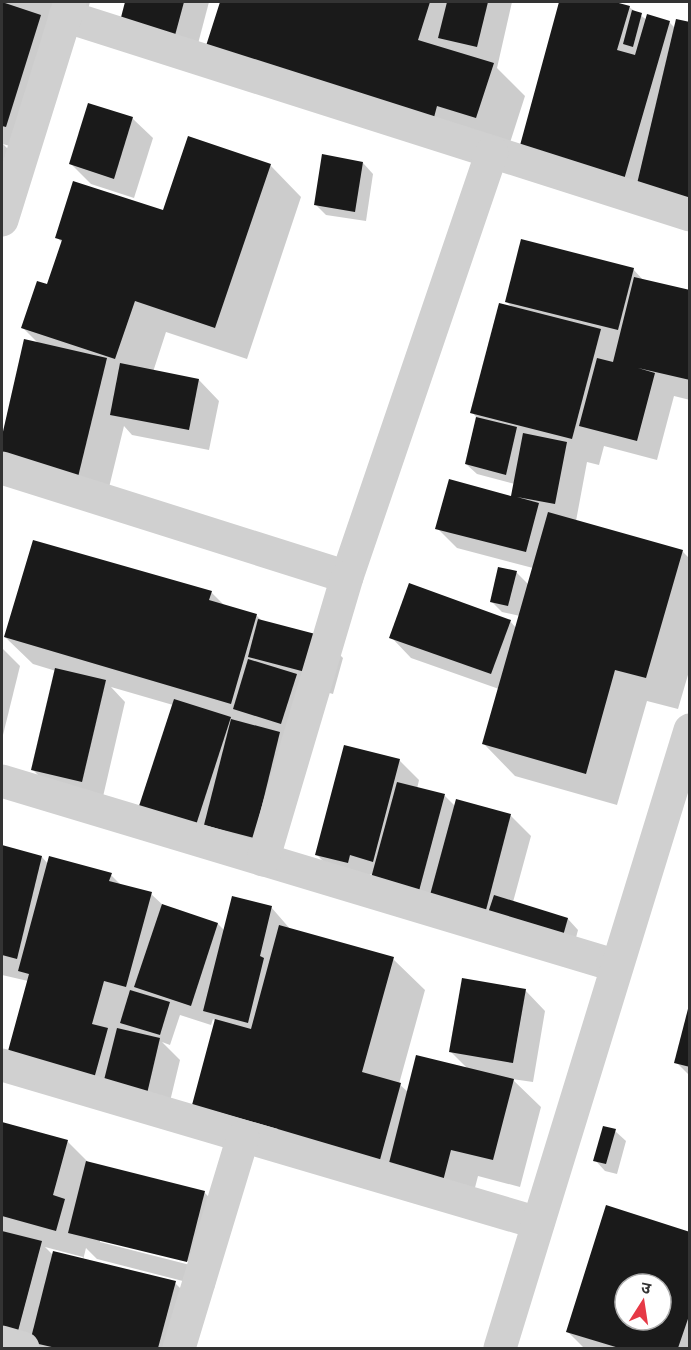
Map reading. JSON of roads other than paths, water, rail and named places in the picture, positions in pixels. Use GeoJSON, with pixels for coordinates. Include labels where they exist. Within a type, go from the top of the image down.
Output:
{"type":"FeatureCollection","features":[{"type":"Feature","properties":{"kind":"street"},"geometry":{"type":"LineString","coordinates":[[2,220],[68,9],[492,152],[690,215]]}},
{"type":"Feature","properties":{"kind":"street"},"geometry":{"type":"LineString","coordinates":[[263,860],[347,577],[492,152]]}},
{"type":"Feature","properties":{"kind":"street"},"geometry":{"type":"LineString","coordinates":[[2,468],[347,577]]}},
{"type":"Feature","properties":{"kind":"street"},"geometry":{"type":"LineString","coordinates":[[500,1348],[690,730]]}},
{"type":"Feature","properties":{"kind":"street"},"geometry":{"type":"LineString","coordinates":[[2,781],[617,966]]}},
{"type":"Feature","properties":{"kind":"street"},"geometry":{"type":"LineString","coordinates":[[2,1065],[538,1223]]}},
{"type":"Feature","properties":{"kind":"street"},"geometry":{"type":"LineString","coordinates":[[179,1348],[243,1137]]}},
{"type":"Feature","properties":{"kind":"street"},"geometry":{"type":"LineString","coordinates":[[2,1342],[23,1348]]}}]}
